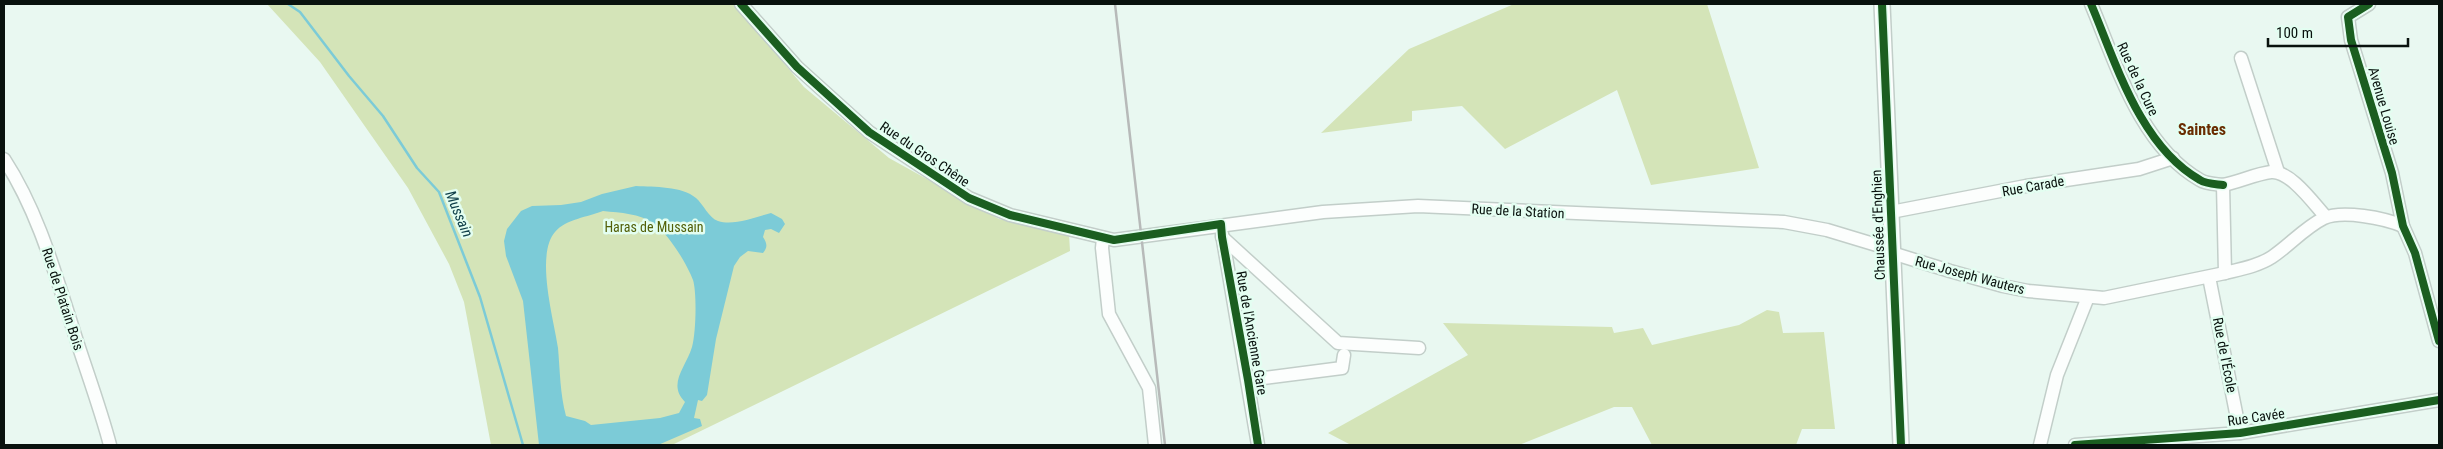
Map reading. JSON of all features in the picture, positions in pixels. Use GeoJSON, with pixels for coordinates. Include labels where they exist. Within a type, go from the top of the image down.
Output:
{"type":"FeatureCollection","features":[{"type":"Feature","properties":{"kind":"main road","name":"Chaussée d'Enghien"},"geometry":{"type":"LineString","coordinates":[[1882,4],[1901,445]]}},
{"type":"Feature","properties":{"kind":"street","name":"Rue du Gros Chêne"},"geometry":{"type":"LineString","coordinates":[[741,4],[797,67],[869,132],[969,198],[1010,215],[1103,238],[1114,240],[1142,237]]}},
{"type":"Feature","properties":{"kind":"street","name":"Rue de la Cure"},"geometry":{"type":"LineString","coordinates":[[2090,4],[2131,99],[2148,129],[2174,158],[2202,181],[2223,185]]}},
{"type":"Feature","properties":{"kind":"street","name":"Avenue Louise"},"geometry":{"type":"LineString","coordinates":[[2369,4],[2351,14],[2347,23],[2392,173],[2403,226],[2415,253],[2439,341]]}},
{"type":"Feature","properties":{"kind":"street"},"geometry":{"type":"LineString","coordinates":[[2241,58],[2278,172]]}},
{"type":"Feature","properties":{"kind":"street","name":"Rue Carade"},"geometry":{"type":"LineString","coordinates":[[1891,212],[2014,188],[2139,169],[2174,158]]}},
{"type":"Feature","properties":{"kind":"street","name":"Rue de Platain Bois"},"geometry":{"type":"LineString","coordinates":[[4,159],[15,176],[34,216],[50,257],[110,445]]}},
{"type":"Feature","properties":{"kind":"street"},"geometry":{"type":"LineString","coordinates":[[2225,273],[2223,185],[2269,172],[2278,172],[2292,181],[2326,217],[2340,215],[2363,216],[2403,226]]}},
{"type":"Feature","properties":{"kind":"street","name":"Rue de la Station"},"geometry":{"type":"LineString","coordinates":[[1142,237],[1222,230],[1323,212],[1418,206],[1784,222],[1827,230],[1880,246],[1892,252]]}},
{"type":"Feature","properties":{"kind":"street","name":"Rue Joseph Wauters"},"geometry":{"type":"LineString","coordinates":[[1892,252],[2003,286],[2104,298],[2246,268],[2271,258],[2326,217]]}},
{"type":"Feature","properties":{"kind":"street"},"geometry":{"type":"LineString","coordinates":[[1222,230],[1338,343],[1419,348]]}},
{"type":"Feature","properties":{"kind":"street","name":"Rue de l'Ancienne Gare"},"geometry":{"type":"LineString","coordinates":[[1222,230],[1258,445]]}},
{"type":"Feature","properties":{"kind":"street"},"geometry":{"type":"LineString","coordinates":[[1103,238],[1102,248],[1109,314],[1149,388],[1155,445]]}},
{"type":"Feature","properties":{"kind":"street","name":"Rue de l'École"},"geometry":{"type":"LineString","coordinates":[[2209,277],[2240,433]]}},
{"type":"Feature","properties":{"kind":"street"},"geometry":{"type":"LineString","coordinates":[[2040,445],[2057,375],[2088,297]]}},
{"type":"Feature","properties":{"kind":"street"},"geometry":{"type":"LineString","coordinates":[[1248,380],[1342,368],[1344,355]]}},
{"type":"Feature","properties":{"kind":"street","name":"Rue Cavée"},"geometry":{"type":"LineString","coordinates":[[2075,445],[2240,433],[2439,400]]}},
{"type":"Feature","properties":{"kind":"green space","name":"Haras de Mussain"},"geometry":{"type":"Polygon","coordinates":[[[267,4],[734,4],[804,87],[889,158],[999,219],[1069,234],[1070,251],[672,445],[491,445],[464,302],[449,264],[408,188],[320,62],[267,4]]]}},
{"type":"Feature","properties":{"kind":"green space"},"geometry":{"type":"Polygon","coordinates":[[[1514,4],[1707,4],[1759,168],[1651,185],[1617,90],[1505,149],[1462,106],[1412,111],[1412,121],[1321,133],[1409,49],[1514,4]]]}},
{"type":"Feature","properties":{"kind":"green space"},"geometry":{"type":"Polygon","coordinates":[[[1767,310],[1779,312],[1783,333],[1824,332],[1835,429],[1802,429],[1796,445],[1652,445],[1632,407],[1614,407],[1519,445],[1351,445],[1328,433],[1468,355],[1443,323],[1612,327],[1614,333],[1643,328],[1652,345],[1739,325],[1767,310]]]}},
{"type":"Feature","properties":{"kind":"water"},"geometry":{"type":"Polygon","coordinates":[[[636,186],[676,189],[696,198],[712,217],[718,221],[738,222],[771,213],[782,219],[785,224],[779,233],[771,229],[765,230],[763,237],[766,247],[763,253],[748,251],[740,257],[734,266],[716,339],[707,395],[702,401],[698,400],[694,418],[700,419],[702,426],[658,445],[539,445],[523,301],[506,256],[504,241],[507,229],[521,211],[532,206],[581,202],[602,194],[636,186]],[[603,211],[565,224],[555,232],[549,242],[546,256],[550,305],[558,348],[561,391],[566,416],[585,421],[591,425],[660,418],[679,413],[685,402],[680,395],[678,382],[692,347],[694,332],[695,303],[693,280],[676,249],[659,228],[648,220],[630,214],[603,211]]]}},
{"type":"Feature","properties":{"kind":"waterway","name":"Mussain"},"geometry":{"type":"LineString","coordinates":[[288,4],[300,12],[349,76],[383,116],[417,168],[439,192],[480,297],[523,445]]}},
{"type":"Feature","properties":{"kind":"railway"},"geometry":{"type":"LineString","coordinates":[[1115,4],[1165,445]]}},
{"type":"Feature","properties":{"kind":"cycle path"},"geometry":{"type":"LineString","coordinates":[[741,4],[797,67],[869,132],[969,198],[1010,215],[1114,240],[1221,224],[1258,445]]}},
{"type":"Feature","properties":{"kind":"cycle path"},"geometry":{"type":"LineString","coordinates":[[1882,4],[1901,445]]}},
{"type":"Feature","properties":{"kind":"cycle path"},"geometry":{"type":"LineString","coordinates":[[2091,4],[2132,101],[2161,146],[2179,165],[2200,180],[2223,185]]}},
{"type":"Feature","properties":{"kind":"cycle path"},"geometry":{"type":"LineString","coordinates":[[2369,4],[2348,17],[2351,40],[2392,173],[2403,226],[2415,253],[2439,341]]}},
{"type":"Feature","properties":{"kind":"cycle path"},"geometry":{"type":"LineString","coordinates":[[2075,445],[2240,433],[2439,400]]}},
{"type":"Feature","properties":{"kind":"district","name":"Saintes"},"geometry":{"type":"Point","coordinates":[2202,129]}}]}
